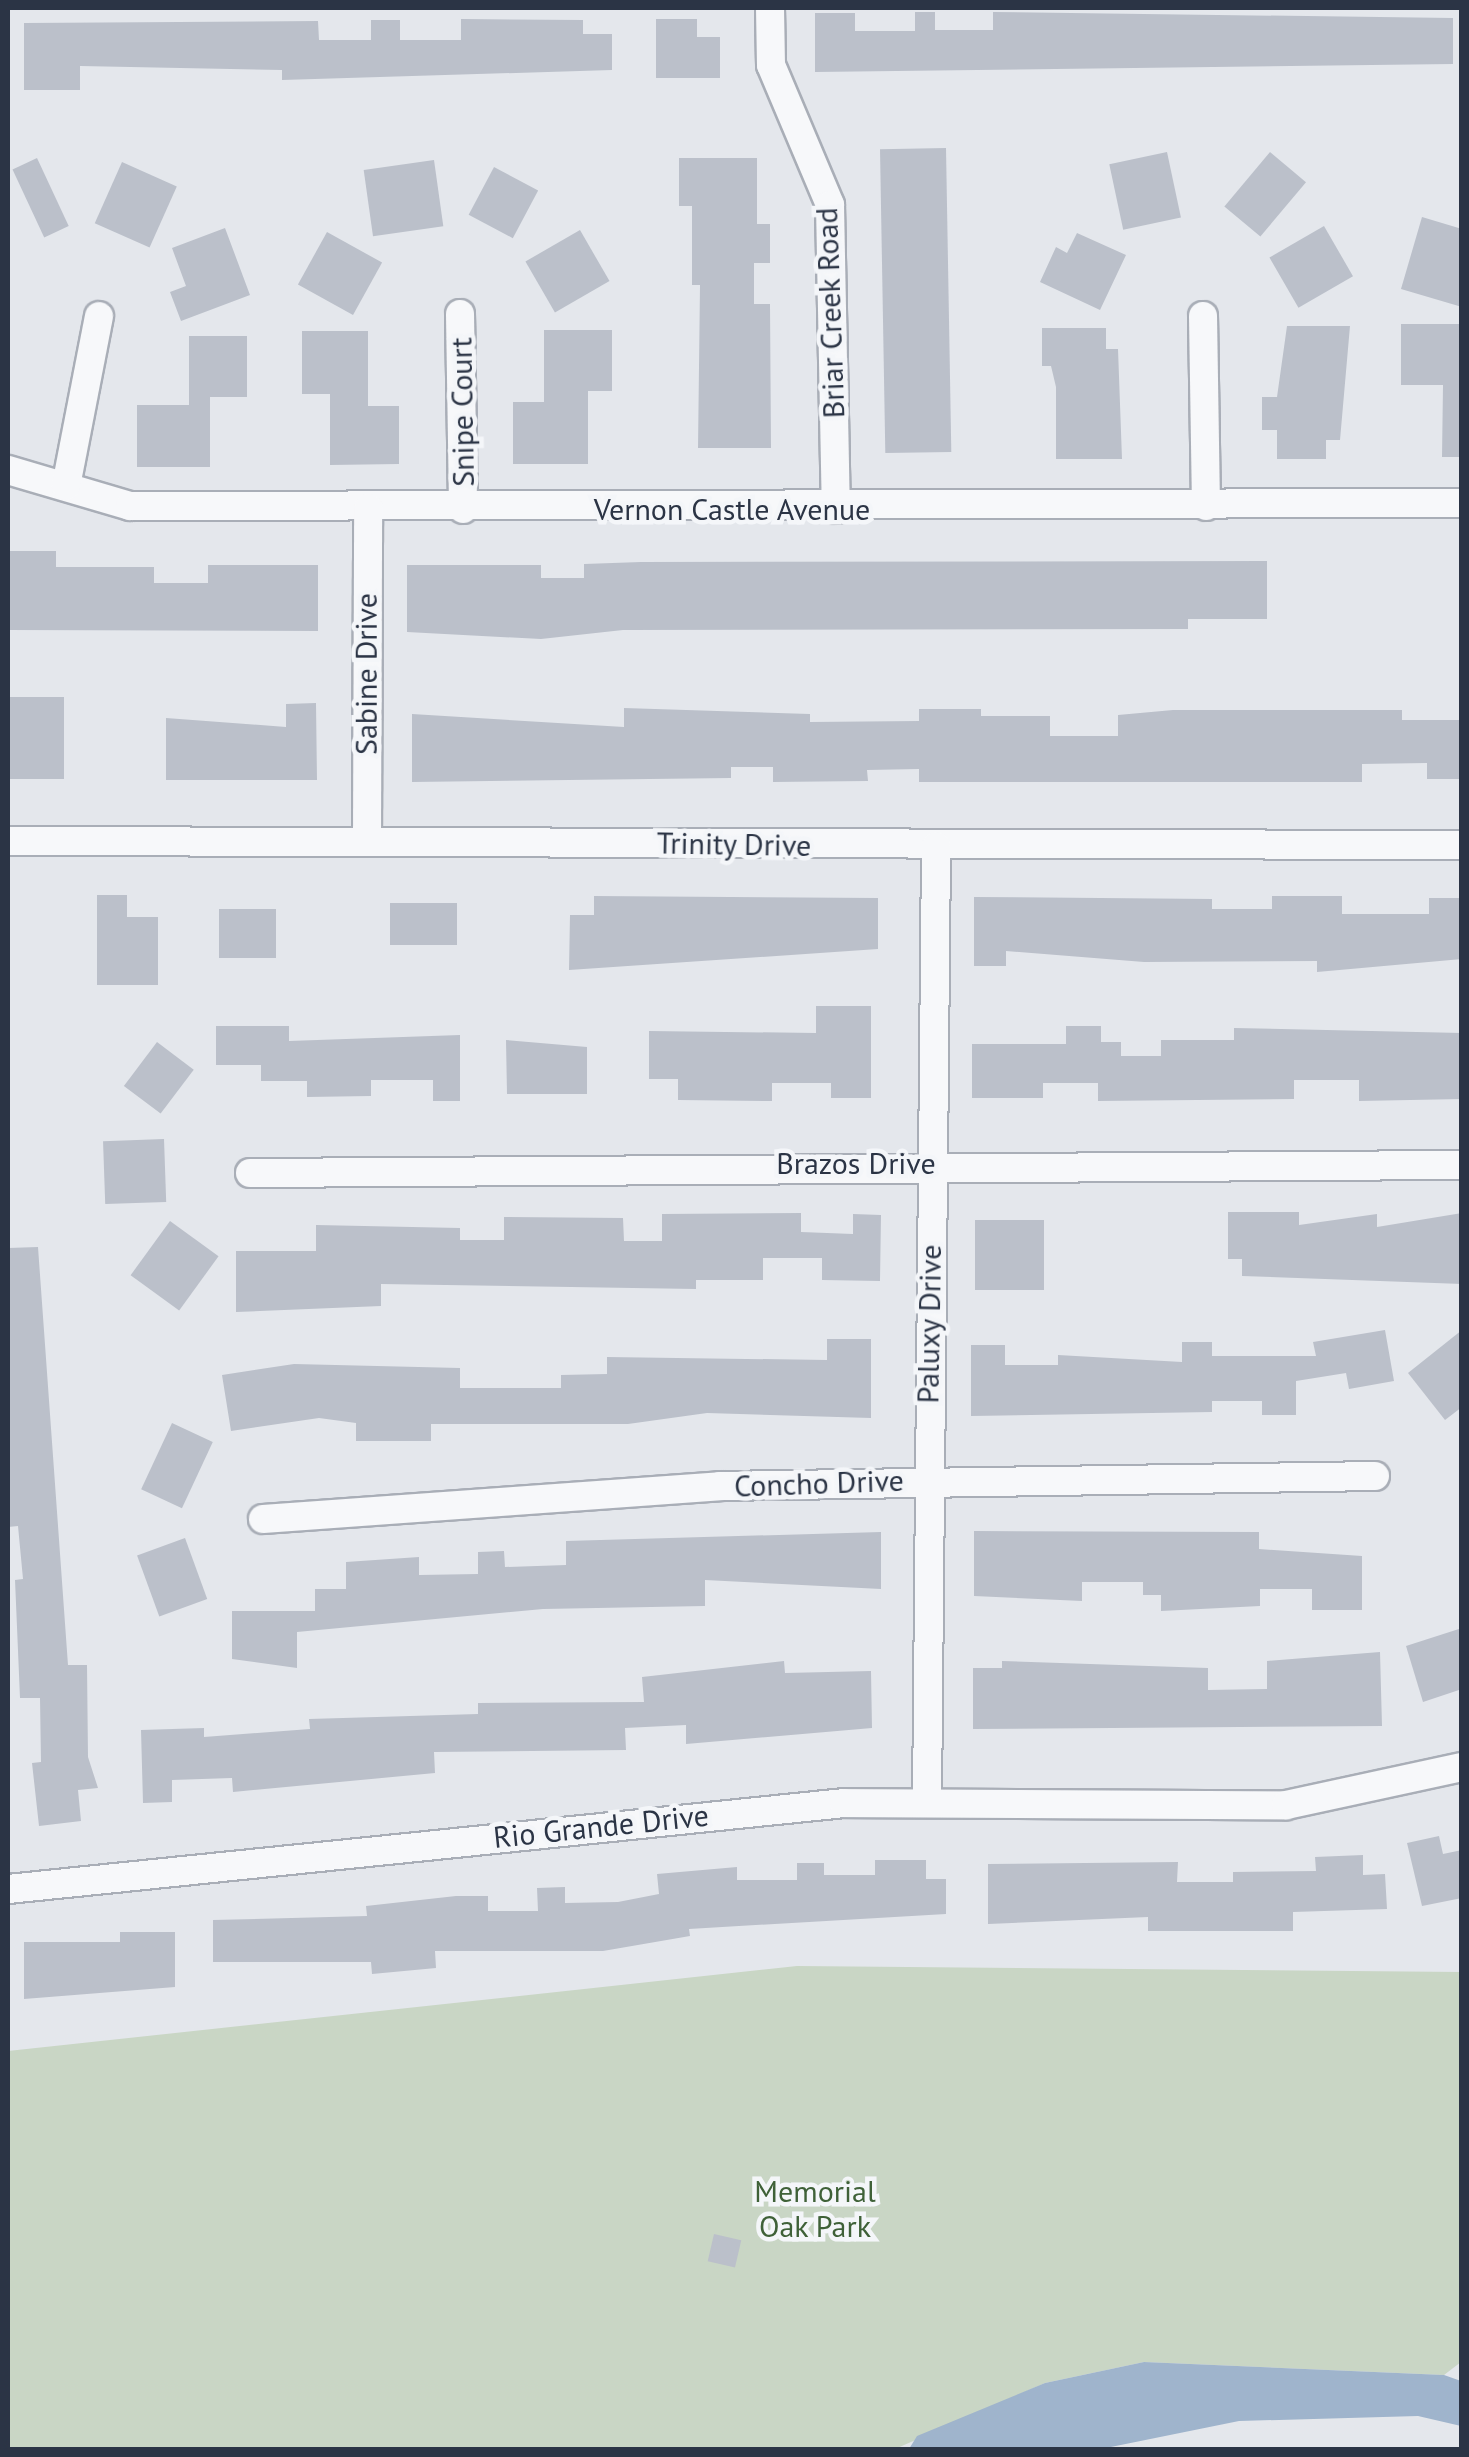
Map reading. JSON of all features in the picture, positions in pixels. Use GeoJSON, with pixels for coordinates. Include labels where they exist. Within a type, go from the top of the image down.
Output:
{"type":"FeatureCollection","features":[{"type":"Feature","properties":{"kind":"street","name":"Briar Creek Road"},"geometry":{"type":"LineString","coordinates":[[770,8],[771,66],[830,205],[836,509]]}},
{"type":"Feature","properties":{"kind":"street","name":"Snipe Court"},"geometry":{"type":"LineString","coordinates":[[460,314],[464,509]]}},
{"type":"Feature","properties":{"kind":"street"},"geometry":{"type":"LineString","coordinates":[[66,486],[99,316]]}},
{"type":"Feature","properties":{"kind":"street"},"geometry":{"type":"LineString","coordinates":[[1203,316],[1206,506]]}},
{"type":"Feature","properties":{"kind":"street","name":"Vernon Castle Avenue"},"geometry":{"type":"LineString","coordinates":[[8,470],[130,506],[836,509],[1462,502]]}},
{"type":"Feature","properties":{"kind":"street","name":"Sabine Drive"},"geometry":{"type":"LineString","coordinates":[[367,839],[368,508]]}},
{"type":"Feature","properties":{"kind":"street","name":"Trinity Drive"},"geometry":{"type":"LineString","coordinates":[[8,841],[1462,845]]}},
{"type":"Feature","properties":{"kind":"street","name":"Paluxy Drive"},"geometry":{"type":"LineString","coordinates":[[927,1802],[936,846]]}},
{"type":"Feature","properties":{"kind":"street","name":"Brazos Drive"},"geometry":{"type":"LineString","coordinates":[[250,1173],[931,1164],[1462,1165]]}},
{"type":"Feature","properties":{"kind":"street","name":"Concho Drive"},"geometry":{"type":"LineString","coordinates":[[263,1519],[928,1480],[1375,1476]]}},
{"type":"Feature","properties":{"kind":"street","name":"Rio Grande Drive"},"geometry":{"type":"LineString","coordinates":[[8,1888],[825,1804],[1342,1800],[1462,1766]]}},
{"type":"Feature","properties":{"kind":"green space","name":"Memorial Oak Park"},"geometry":{"type":"Polygon","coordinates":[[[797,1966],[1461,1972],[1461,2362],[1444,2375],[1144,2362],[1045,2383],[895,2449],[8,2449],[8,2051],[797,1966]]]}},
{"type":"Feature","properties":{"kind":"water"},"geometry":{"type":"Polygon","coordinates":[[[1144,2362],[1444,2375],[1461,2381],[1461,2426],[1418,2416],[1239,2421],[1101,2449],[909,2449],[917,2436],[1045,2383],[1144,2362]]]}},
{"type":"Feature","properties":{"kind":"building"},"geometry":{"type":"Polygon","coordinates":[[[915,12],[935,12],[935,30],[993,30],[993,12],[1453,18],[1453,64],[815,72],[815,13],[855,13],[855,31],[915,31],[915,12]]]}},
{"type":"Feature","properties":{"kind":"building"},"geometry":{"type":"Polygon","coordinates":[[[461,19],[583,20],[583,34],[612,34],[612,70],[282,80],[282,70],[80,66],[80,90],[24,90],[24,23],[318,21],[319,40],[371,40],[371,20],[400,20],[400,40],[461,40],[461,19]]]}},
{"type":"Feature","properties":{"kind":"building"},"geometry":{"type":"Polygon","coordinates":[[[656,19],[697,19],[697,37],[720,37],[720,78],[656,78],[656,19]]]}},
{"type":"Feature","properties":{"kind":"building"},"geometry":{"type":"Polygon","coordinates":[[[946,148],[951,452],[885,453],[880,149],[946,148]]]}},
{"type":"Feature","properties":{"kind":"building"},"geometry":{"type":"Polygon","coordinates":[[[1167,152],[1181,218],[1123,230],[1109,164],[1167,152]]]}},
{"type":"Feature","properties":{"kind":"building"},"geometry":{"type":"Polygon","coordinates":[[[1270,152],[1306,182],[1260,237],[1224,206],[1270,152]]]}},
{"type":"Feature","properties":{"kind":"building"},"geometry":{"type":"Polygon","coordinates":[[[37,158],[69,226],[44,237],[13,169],[37,158]]]}},
{"type":"Feature","properties":{"kind":"building"},"geometry":{"type":"Polygon","coordinates":[[[679,158],[757,158],[757,224],[770,224],[770,263],[754,263],[754,304],[770,304],[771,448],[698,448],[700,285],[692,285],[692,206],[679,206],[679,158]]]}},
{"type":"Feature","properties":{"kind":"building"},"geometry":{"type":"Polygon","coordinates":[[[434,160],[443,226],[373,236],[364,170],[434,160]]]}},
{"type":"Feature","properties":{"kind":"building"},"geometry":{"type":"Polygon","coordinates":[[[122,162],[177,186],[150,248],[95,223],[122,162]]]}},
{"type":"Feature","properties":{"kind":"building"},"geometry":{"type":"Polygon","coordinates":[[[494,167],[538,190],[513,238],[469,215],[494,167]]]}},
{"type":"Feature","properties":{"kind":"building"},"geometry":{"type":"Polygon","coordinates":[[[1422,217],[1462,229],[1462,307],[1401,289],[1422,217]]]}},
{"type":"Feature","properties":{"kind":"building"},"geometry":{"type":"Polygon","coordinates":[[[1324,226],[1353,276],[1298,308],[1269,258],[1324,226]]]}},
{"type":"Feature","properties":{"kind":"building"},"geometry":{"type":"Polygon","coordinates":[[[225,228],[250,295],[181,321],[170,292],[186,286],[172,248],[225,228]]]}},
{"type":"Feature","properties":{"kind":"building"},"geometry":{"type":"Polygon","coordinates":[[[580,230],[610,281],[555,313],[525,262],[580,230]]]}},
{"type":"Feature","properties":{"kind":"building"},"geometry":{"type":"Polygon","coordinates":[[[327,232],[382,263],[353,315],[298,284],[327,232]]]}},
{"type":"Feature","properties":{"kind":"building"},"geometry":{"type":"Polygon","coordinates":[[[1077,233],[1126,255],[1100,310],[1040,282],[1056,247],[1067,253],[1077,233]]]}},
{"type":"Feature","properties":{"kind":"building"},"geometry":{"type":"Polygon","coordinates":[[[1401,324],[1462,324],[1462,457],[1442,457],[1443,385],[1401,385],[1401,324]]]}},
{"type":"Feature","properties":{"kind":"building"},"geometry":{"type":"Polygon","coordinates":[[[1287,326],[1350,326],[1340,440],[1326,440],[1326,459],[1277,459],[1277,430],[1262,430],[1262,397],[1277,397],[1287,326]]]}},
{"type":"Feature","properties":{"kind":"building"},"geometry":{"type":"Polygon","coordinates":[[[1042,328],[1106,328],[1106,349],[1118,349],[1122,459],[1056,459],[1056,387],[1051,366],[1042,366],[1042,328]]]}},
{"type":"Feature","properties":{"kind":"building"},"geometry":{"type":"Polygon","coordinates":[[[544,330],[612,330],[612,391],[588,391],[588,464],[513,464],[513,402],[544,402],[544,330]]]}},
{"type":"Feature","properties":{"kind":"building"},"geometry":{"type":"Polygon","coordinates":[[[302,331],[368,331],[368,406],[399,406],[399,464],[330,465],[330,394],[302,394],[302,331]]]}},
{"type":"Feature","properties":{"kind":"building"},"geometry":{"type":"Polygon","coordinates":[[[189,336],[247,336],[247,397],[210,397],[210,467],[137,467],[137,405],[189,405],[189,336]]]}},
{"type":"Feature","properties":{"kind":"building"},"geometry":{"type":"Polygon","coordinates":[[[8,551],[56,551],[56,567],[154,567],[154,583],[208,583],[208,565],[318,565],[318,631],[8,630],[8,551]]]}},
{"type":"Feature","properties":{"kind":"building"},"geometry":{"type":"Polygon","coordinates":[[[1267,561],[1267,619],[1188,619],[1188,629],[623,630],[541,639],[407,632],[407,565],[541,565],[541,578],[584,578],[584,564],[641,562],[1267,561]]]}},
{"type":"Feature","properties":{"kind":"building"},"geometry":{"type":"Polygon","coordinates":[[[8,697],[64,697],[64,779],[8,779],[8,697]]]}},
{"type":"Feature","properties":{"kind":"building"},"geometry":{"type":"Polygon","coordinates":[[[316,703],[317,780],[166,780],[166,718],[286,727],[286,704],[316,703]]]}},
{"type":"Feature","properties":{"kind":"building"},"geometry":{"type":"Polygon","coordinates":[[[624,708],[810,714],[810,722],[919,721],[919,709],[981,709],[981,716],[1050,716],[1050,736],[1118,736],[1118,715],[1173,710],[1402,710],[1402,720],[1462,720],[1462,779],[1427,779],[1427,763],[1362,764],[1362,782],[919,782],[919,769],[867,770],[868,781],[773,782],[773,767],[731,767],[731,778],[412,782],[412,714],[624,727],[624,708]]]}},
{"type":"Feature","properties":{"kind":"building"},"geometry":{"type":"Polygon","coordinates":[[[97,895],[127,895],[127,917],[158,917],[158,985],[97,985],[97,895]]]}},
{"type":"Feature","properties":{"kind":"building"},"geometry":{"type":"Polygon","coordinates":[[[594,896],[878,898],[878,949],[569,970],[570,915],[594,915],[594,896]]]}},
{"type":"Feature","properties":{"kind":"building"},"geometry":{"type":"Polygon","coordinates":[[[1272,896],[1342,896],[1342,914],[1429,914],[1429,898],[1462,898],[1462,959],[1317,972],[1317,961],[1144,962],[1006,951],[1006,966],[974,966],[974,897],[1212,899],[1212,909],[1272,909],[1272,896]]]}},
{"type":"Feature","properties":{"kind":"building"},"geometry":{"type":"Polygon","coordinates":[[[390,903],[457,903],[457,945],[390,945],[390,903]]]}},
{"type":"Feature","properties":{"kind":"building"},"geometry":{"type":"Polygon","coordinates":[[[219,909],[276,909],[276,958],[219,958],[219,909]]]}},
{"type":"Feature","properties":{"kind":"building"},"geometry":{"type":"Polygon","coordinates":[[[816,1006],[871,1006],[871,1098],[831,1098],[831,1083],[772,1083],[772,1101],[678,1100],[678,1079],[649,1079],[649,1031],[816,1033],[816,1006]]]}},
{"type":"Feature","properties":{"kind":"building"},"geometry":{"type":"Polygon","coordinates":[[[216,1026],[289,1026],[289,1041],[460,1035],[460,1101],[433,1101],[433,1080],[371,1080],[371,1096],[307,1097],[307,1081],[261,1081],[261,1065],[216,1065],[216,1026]]]}},
{"type":"Feature","properties":{"kind":"building"},"geometry":{"type":"Polygon","coordinates":[[[1066,1026],[1101,1026],[1101,1042],[1121,1042],[1121,1056],[1161,1056],[1161,1040],[1234,1040],[1234,1028],[1462,1033],[1462,1099],[1359,1101],[1359,1080],[1294,1080],[1294,1099],[1098,1101],[1098,1083],[1043,1083],[1043,1098],[972,1098],[972,1044],[1066,1044],[1066,1026]]]}},
{"type":"Feature","properties":{"kind":"building"},"geometry":{"type":"Polygon","coordinates":[[[506,1040],[587,1047],[587,1094],[507,1094],[506,1040]]]}},
{"type":"Feature","properties":{"kind":"building"},"geometry":{"type":"Polygon","coordinates":[[[157,1042],[194,1070],[161,1114],[124,1086],[157,1042]]]}},
{"type":"Feature","properties":{"kind":"building"},"geometry":{"type":"Polygon","coordinates":[[[164,1139],[166,1202],[105,1204],[103,1141],[164,1139]]]}},
{"type":"Feature","properties":{"kind":"building"},"geometry":{"type":"Polygon","coordinates":[[[1228,1212],[1299,1212],[1299,1225],[1377,1214],[1377,1227],[1462,1213],[1462,1284],[1242,1276],[1242,1259],[1228,1259],[1228,1212]]]}},
{"type":"Feature","properties":{"kind":"building"},"geometry":{"type":"Polygon","coordinates":[[[801,1213],[801,1232],[853,1234],[853,1214],[881,1215],[880,1281],[822,1280],[822,1258],[763,1258],[763,1280],[696,1280],[696,1289],[381,1284],[381,1306],[236,1312],[236,1251],[316,1251],[316,1225],[460,1228],[460,1240],[504,1240],[504,1217],[623,1218],[624,1241],[662,1241],[662,1214],[801,1213]]]}},
{"type":"Feature","properties":{"kind":"building"},"geometry":{"type":"Polygon","coordinates":[[[975,1220],[1044,1220],[1044,1290],[975,1290],[975,1220]]]}},
{"type":"Feature","properties":{"kind":"building"},"geometry":{"type":"Polygon","coordinates":[[[170,1221],[219,1256],[179,1310],[131,1275],[170,1221]]]}},
{"type":"Feature","properties":{"kind":"building"},"geometry":{"type":"Polygon","coordinates":[[[38,1247],[68,1665],[87,1665],[88,1757],[98,1788],[78,1790],[81,1821],[39,1826],[32,1763],[41,1762],[40,1698],[20,1698],[15,1580],[23,1579],[18,1526],[8,1527],[8,1248],[38,1247]]]}},
{"type":"Feature","properties":{"kind":"building"},"geometry":{"type":"Polygon","coordinates":[[[1385,1330],[1394,1381],[1349,1389],[1346,1373],[1296,1381],[1296,1415],[1262,1415],[1262,1401],[1212,1401],[1212,1412],[971,1416],[971,1345],[1005,1345],[1005,1365],[1058,1365],[1058,1355],[1182,1362],[1182,1342],[1212,1342],[1212,1356],[1316,1356],[1313,1342],[1385,1330]]]}},
{"type":"Feature","properties":{"kind":"building"},"geometry":{"type":"Polygon","coordinates":[[[1462,1330],[1462,1407],[1445,1420],[1408,1373],[1462,1330]]]}},
{"type":"Feature","properties":{"kind":"building"},"geometry":{"type":"Polygon","coordinates":[[[827,1339],[871,1339],[871,1418],[707,1413],[628,1424],[431,1424],[431,1441],[356,1441],[356,1423],[319,1418],[231,1431],[222,1375],[294,1364],[460,1368],[460,1388],[561,1388],[561,1375],[607,1374],[607,1357],[827,1360],[827,1339]]]}},
{"type":"Feature","properties":{"kind":"building"},"geometry":{"type":"Polygon","coordinates":[[[172,1423],[213,1442],[182,1508],[141,1489],[172,1423]]]}},
{"type":"Feature","properties":{"kind":"building"},"geometry":{"type":"Polygon","coordinates":[[[974,1531],[1259,1532],[1259,1549],[1362,1556],[1362,1610],[1312,1610],[1312,1589],[1260,1589],[1260,1606],[1161,1611],[1161,1595],[1143,1595],[1143,1582],[1082,1582],[1082,1601],[974,1596],[974,1531]]]}},
{"type":"Feature","properties":{"kind":"building"},"geometry":{"type":"Polygon","coordinates":[[[881,1532],[881,1589],[705,1580],[705,1606],[543,1609],[297,1632],[297,1668],[232,1659],[232,1611],[315,1611],[315,1589],[346,1589],[346,1562],[419,1557],[419,1575],[478,1574],[478,1552],[504,1551],[505,1567],[566,1565],[566,1541],[881,1532]]]}},
{"type":"Feature","properties":{"kind":"building"},"geometry":{"type":"Polygon","coordinates":[[[185,1538],[207,1599],[159,1617],[137,1555],[185,1538]]]}},
{"type":"Feature","properties":{"kind":"building"},"geometry":{"type":"Polygon","coordinates":[[[1462,1628],[1462,1689],[1423,1702],[1406,1646],[1462,1628]]]}},
{"type":"Feature","properties":{"kind":"building"},"geometry":{"type":"Polygon","coordinates":[[[1380,1652],[1382,1726],[973,1729],[973,1668],[1002,1668],[1002,1661],[1208,1668],[1208,1690],[1267,1689],[1267,1661],[1380,1652]]]}},
{"type":"Feature","properties":{"kind":"building"},"geometry":{"type":"Polygon","coordinates":[[[784,1661],[785,1673],[871,1671],[872,1728],[686,1744],[686,1725],[625,1728],[626,1750],[434,1752],[435,1773],[233,1792],[232,1778],[172,1780],[172,1802],[143,1803],[141,1730],[204,1728],[204,1737],[310,1729],[309,1719],[478,1714],[478,1703],[644,1702],[642,1677],[784,1661]]]}},
{"type":"Feature","properties":{"kind":"building"},"geometry":{"type":"Polygon","coordinates":[[[1439,1836],[1443,1854],[1462,1850],[1462,1898],[1422,1906],[1407,1843],[1439,1836]]]}},
{"type":"Feature","properties":{"kind":"building"},"geometry":{"type":"Polygon","coordinates":[[[1363,1855],[1363,1875],[1385,1874],[1387,1909],[1293,1912],[1293,1931],[1148,1931],[1148,1917],[988,1924],[988,1864],[1178,1862],[1177,1882],[1233,1882],[1233,1872],[1316,1871],[1315,1857],[1363,1855]]]}},
{"type":"Feature","properties":{"kind":"building"},"geometry":{"type":"Polygon","coordinates":[[[875,1860],[926,1860],[926,1879],[946,1879],[946,1914],[689,1929],[690,1936],[603,1951],[435,1951],[436,1968],[372,1974],[371,1962],[213,1962],[213,1920],[367,1916],[366,1906],[456,1896],[488,1896],[488,1911],[538,1911],[537,1888],[565,1887],[565,1903],[618,1902],[659,1894],[657,1874],[737,1867],[737,1880],[797,1880],[797,1863],[824,1863],[824,1875],[875,1875],[875,1860]]]}},
{"type":"Feature","properties":{"kind":"building"},"geometry":{"type":"Polygon","coordinates":[[[120,1932],[175,1932],[175,1987],[24,1999],[24,1942],[120,1942],[120,1932]]]}},
{"type":"Feature","properties":{"kind":"building"},"geometry":{"type":"Polygon","coordinates":[[[714,2234],[741,2240],[735,2268],[708,2261],[714,2234]]]}}]}
